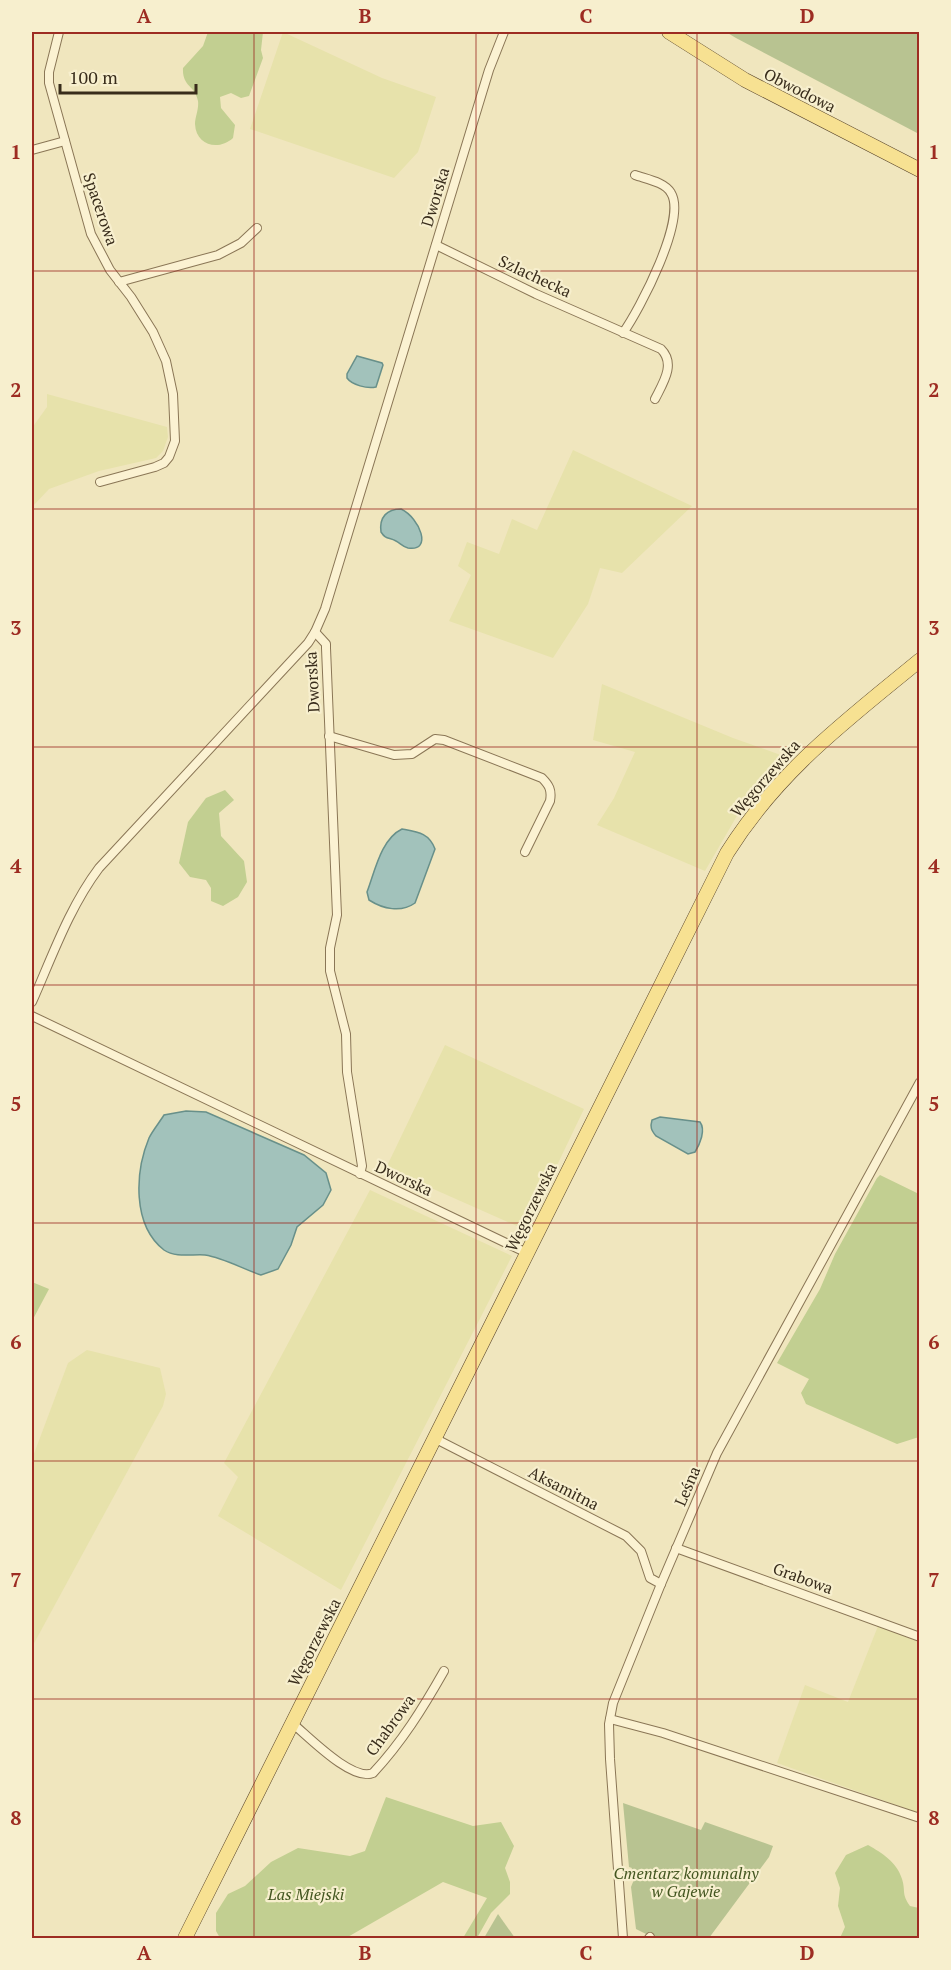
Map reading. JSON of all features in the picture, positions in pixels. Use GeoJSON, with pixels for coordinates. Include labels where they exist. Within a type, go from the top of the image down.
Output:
{"type":"FeatureCollection","features":[{"type":"Feature","properties":{"kind":"main road","name":"Obwodowa"},"geometry":{"type":"LineString","coordinates":[[669,32],[745,80],[920,170]]}},
{"type":"Feature","properties":{"kind":"main road","name":"Węgorzewska"},"geometry":{"type":"LineString","coordinates":[[185,1938],[697,909],[737,837],[778,783],[813,748],[920,660]]}},
{"type":"Feature","properties":{"kind":"street","name":"Spacerowa"},"geometry":{"type":"LineString","coordinates":[[59,32],[49,72],[49,83],[91,234],[100,255],[153,332],[165,361],[173,394],[175,441],[164,463],[100,482]]}},
{"type":"Feature","properties":{"kind":"street","name":"Dworska"},"geometry":{"type":"LineString","coordinates":[[504,32],[489,70],[325,609],[315,632],[326,644],[337,915],[329,959],[333,988],[346,1034],[347,1072],[362,1166],[360,1174],[527,1253]]}},
{"type":"Feature","properties":{"kind":"street"},"geometry":{"type":"LineString","coordinates":[[32,150],[65,141]]}},
{"type":"Feature","properties":{"kind":"street"},"geometry":{"type":"LineString","coordinates":[[623,333],[635,316],[654,276],[668,240],[676,204],[670,190],[661,184],[635,175]]}},
{"type":"Feature","properties":{"kind":"street"},"geometry":{"type":"LineString","coordinates":[[119,282],[218,255],[241,243],[257,228]]}},
{"type":"Feature","properties":{"kind":"street","name":"Szlachecka"},"geometry":{"type":"LineString","coordinates":[[436,245],[536,294],[661,349],[669,360],[667,374],[655,399]]}},
{"type":"Feature","properties":{"kind":"street"},"geometry":{"type":"LineString","coordinates":[[32,1002],[67,922],[87,884],[99,868],[308,643],[315,632]]}},
{"type":"Feature","properties":{"kind":"street"},"geometry":{"type":"LineString","coordinates":[[329,736],[394,755],[412,754],[435,739],[444,740],[542,778],[549,784],[552,793],[525,852]]}},
{"type":"Feature","properties":{"kind":"street"},"geometry":{"type":"LineString","coordinates":[[32,1016],[360,1174]]}},
{"type":"Feature","properties":{"kind":"street","name":"Leśna"},"geometry":{"type":"LineString","coordinates":[[623,1938],[610,1759],[610,1719],[613,1703],[717,1453],[920,1082]]}},
{"type":"Feature","properties":{"kind":"street","name":"Aksamitna"},"geometry":{"type":"LineString","coordinates":[[434,1438],[626,1536],[641,1551],[650,1578],[661,1584]]}},
{"type":"Feature","properties":{"kind":"street","name":"Grabowa"},"geometry":{"type":"LineString","coordinates":[[676,1548],[920,1637]]}},
{"type":"Feature","properties":{"kind":"street","name":"Chabrowa"},"geometry":{"type":"LineString","coordinates":[[292,1723],[332,1757],[359,1773],[369,1775],[419,1716],[444,1671]]}},
{"type":"Feature","properties":{"kind":"street"},"geometry":{"type":"LineString","coordinates":[[610,1719],[663,1733],[920,1818]]}},
{"type":"Feature","properties":{"kind":"shaded area"},"geometry":{"type":"Polygon","coordinates":[[[283,32],[382,78],[436,97],[418,152],[394,178],[250,129],[283,32]]]}},
{"type":"Feature","properties":{"kind":"shaded area"},"geometry":{"type":"Polygon","coordinates":[[[47,394],[167,427],[168,437],[163,451],[156,458],[99,471],[49,489],[32,507],[32,428],[47,407],[47,394]]]}},
{"type":"Feature","properties":{"kind":"shaded area"},"geometry":{"type":"Polygon","coordinates":[[[573,450],[692,506],[622,573],[600,568],[588,604],[553,658],[449,621],[471,575],[458,566],[467,542],[499,554],[512,519],[537,530],[573,450]]]}},
{"type":"Feature","properties":{"kind":"shaded area"},"geometry":{"type":"Polygon","coordinates":[[[602,684],[733,738],[789,758],[749,795],[705,871],[597,825],[614,798],[635,752],[593,740],[602,684]]]}},
{"type":"Feature","properties":{"kind":"shaded area"},"geometry":{"type":"Polygon","coordinates":[[[445,1045],[584,1109],[526,1230],[386,1168],[445,1045]]]}},
{"type":"Feature","properties":{"kind":"shaded area"},"geometry":{"type":"Polygon","coordinates":[[[370,1190],[512,1256],[341,1590],[218,1516],[238,1477],[224,1463],[370,1190]]]}},
{"type":"Feature","properties":{"kind":"shaded area"},"geometry":{"type":"Polygon","coordinates":[[[87,1350],[160,1368],[166,1394],[163,1406],[32,1647],[32,1459],[68,1363],[87,1350]]]}},
{"type":"Feature","properties":{"kind":"shaded area"},"geometry":{"type":"Polygon","coordinates":[[[878,1626],[919,1642],[919,1813],[777,1763],[805,1685],[848,1702],[878,1626]]]}},
{"type":"Feature","properties":{"kind":"green space"},"geometry":{"type":"Polygon","coordinates":[[[208,32],[263,32],[261,50],[263,58],[249,96],[241,98],[231,93],[220,97],[221,108],[235,125],[233,138],[215,145],[204,142],[196,131],[198,101],[183,74],[183,68],[203,46],[208,32]]]}},
{"type":"Feature","properties":{"kind":"green space"},"geometry":{"type":"Polygon","coordinates":[[[726,32],[919,32],[919,134],[736,38],[726,32]]]}},
{"type":"Feature","properties":{"kind":"green space"},"geometry":{"type":"Polygon","coordinates":[[[225,790],[234,800],[219,813],[221,836],[244,861],[247,882],[238,897],[223,906],[211,901],[211,888],[206,880],[190,877],[179,863],[188,822],[206,798],[225,790]]]}},
{"type":"Feature","properties":{"kind":"green space"},"geometry":{"type":"Polygon","coordinates":[[[880,1175],[919,1194],[919,1437],[897,1444],[806,1404],[801,1393],[809,1379],[777,1363],[820,1289],[835,1254],[880,1175]]]}},
{"type":"Feature","properties":{"kind":"green space"},"geometry":{"type":"Polygon","coordinates":[[[32,1282],[49,1289],[32,1321],[32,1282]]]}},
{"type":"Feature","properties":{"kind":"green space","name":"Las Miejski"},"geometry":{"type":"Polygon","coordinates":[[[386,1797],[473,1826],[501,1822],[514,1846],[505,1868],[510,1882],[510,1894],[491,1913],[477,1938],[463,1938],[487,1898],[443,1882],[346,1938],[220,1938],[216,1931],[216,1913],[228,1894],[245,1886],[271,1862],[298,1848],[350,1856],[365,1851],[386,1797]]]}},
{"type":"Feature","properties":{"kind":"green space","name":"Cmentarz komunalny w Gajewie"},"geometry":{"type":"Polygon","coordinates":[[[623,1803],[701,1830],[705,1822],[773,1846],[769,1857],[709,1938],[654,1938],[636,1929],[631,1887],[635,1877],[630,1875],[632,1868],[629,1867],[623,1803]]]}},
{"type":"Feature","properties":{"kind":"green space"},"geometry":{"type":"Polygon","coordinates":[[[868,1845],[884,1855],[900,1873],[907,1902],[910,1906],[919,1908],[919,1938],[840,1938],[845,1927],[838,1906],[840,1888],[835,1873],[846,1855],[868,1845]]]}},
{"type":"Feature","properties":{"kind":"green space"},"geometry":{"type":"Polygon","coordinates":[[[498,1914],[515,1938],[484,1938],[498,1914]]]}},
{"type":"Feature","properties":{"kind":"water"},"geometry":{"type":"Polygon","coordinates":[[[357,356],[382,363],[376,387],[360,386],[347,378],[357,356]]]}},
{"type":"Feature","properties":{"kind":"water"},"geometry":{"type":"Polygon","coordinates":[[[401,509],[414,519],[421,533],[422,540],[416,548],[405,547],[381,532],[381,522],[385,515],[392,510],[401,509]]]}},
{"type":"Feature","properties":{"kind":"water"},"geometry":{"type":"Polygon","coordinates":[[[402,829],[426,836],[435,849],[415,903],[404,908],[392,909],[369,900],[367,892],[384,848],[389,840],[402,829]]]}},
{"type":"Feature","properties":{"kind":"water"},"geometry":{"type":"Polygon","coordinates":[[[186,1111],[206,1112],[304,1155],[326,1173],[331,1190],[323,1205],[297,1227],[291,1245],[278,1269],[261,1275],[212,1256],[179,1255],[169,1252],[164,1250],[146,1227],[139,1197],[144,1152],[151,1135],[164,1115],[186,1111]]]}},
{"type":"Feature","properties":{"kind":"water"},"geometry":{"type":"Polygon","coordinates":[[[660,1117],[700,1122],[702,1133],[695,1152],[688,1154],[656,1136],[651,1128],[651,1122],[660,1117]]]}}]}
